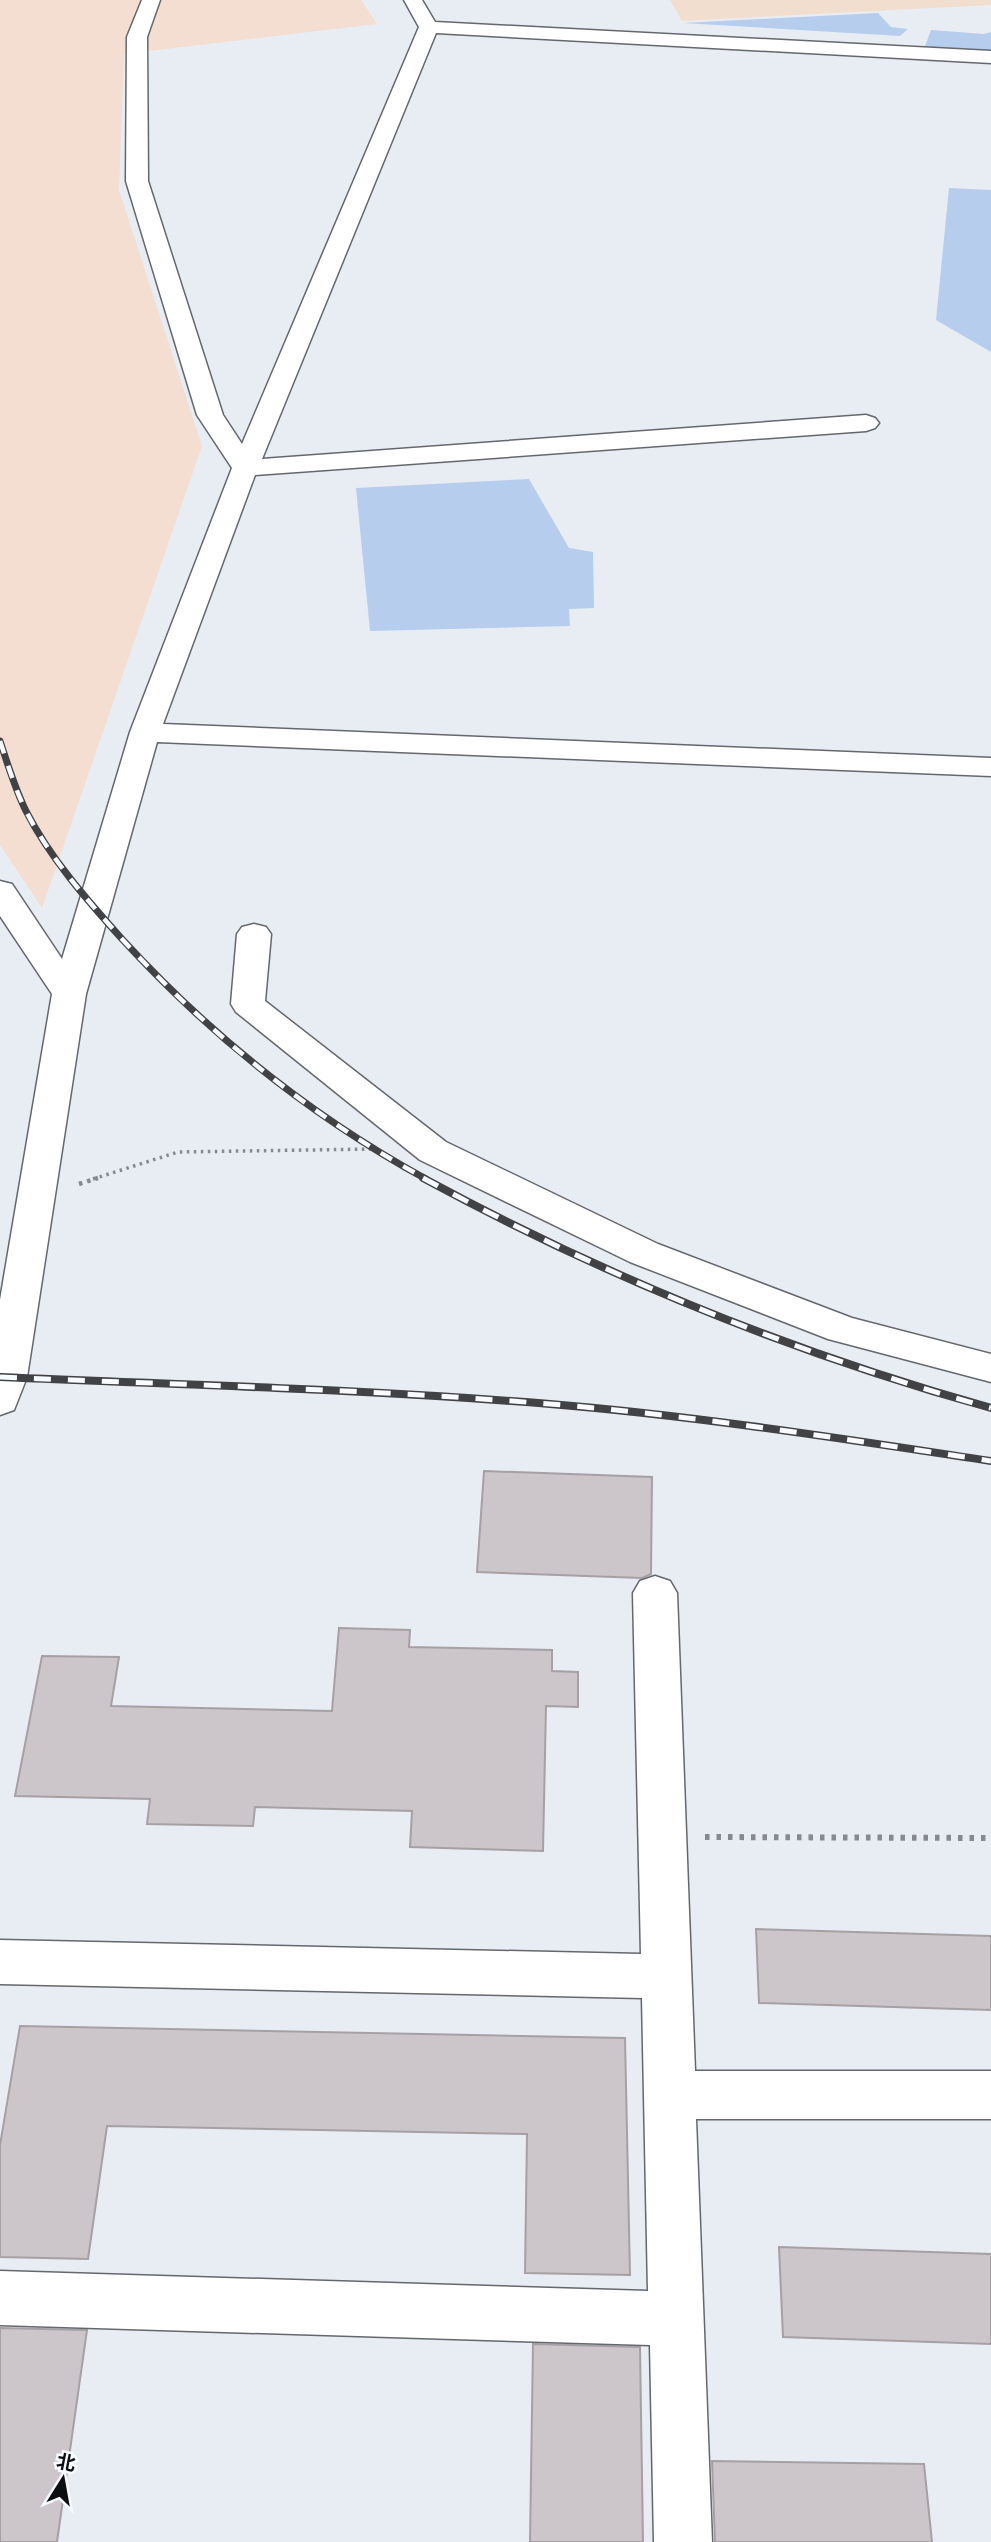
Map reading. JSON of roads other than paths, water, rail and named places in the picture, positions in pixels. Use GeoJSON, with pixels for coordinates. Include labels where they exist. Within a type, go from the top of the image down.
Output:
{"type":"FeatureCollection","features":[{"type":"Feature","properties":{"kind":"street"},"geometry":{"type":"LineString","coordinates":[[0,1400],[7,1377],[69,994],[145,732],[245,468],[239,414],[137,181],[137,37],[152,0]]}},
{"type":"Feature","properties":{"kind":"street"},"geometry":{"type":"LineString","coordinates":[[413,0],[429,27]]}},
{"type":"Feature","properties":{"kind":"street"},"geometry":{"type":"LineString","coordinates":[[245,468],[239,414],[429,27]]}},
{"type":"Feature","properties":{"kind":"street"},"geometry":{"type":"LineString","coordinates":[[429,27],[991,57]]}},
{"type":"Feature","properties":{"kind":"street"},"geometry":{"type":"LineString","coordinates":[[245,468],[866,424]]}},
{"type":"Feature","properties":{"kind":"street"},"geometry":{"type":"LineString","coordinates":[[145,732],[991,767]]}},
{"type":"Feature","properties":{"kind":"street"},"geometry":{"type":"LineString","coordinates":[[0,891],[69,994]]}},
{"type":"Feature","properties":{"kind":"street"},"geometry":{"type":"LineString","coordinates":[[254,934],[248,1004],[433,1151],[644,1253],[842,1329],[991,1368]]}},
{"type":"Feature","properties":{"kind":"street"},"geometry":{"type":"LineString","coordinates":[[655,1593],[683,2542]]}},
{"type":"Feature","properties":{"kind":"street"},"geometry":{"type":"LineString","coordinates":[[0,1962],[667,1977]]}},
{"type":"Feature","properties":{"kind":"street"},"geometry":{"type":"LineString","coordinates":[[670,2095],[991,2095]]}},
{"type":"Feature","properties":{"kind":"street"},"geometry":{"type":"LineString","coordinates":[[0,2298],[677,2319]]}},
{"type":"Feature","properties":{"kind":"railway"},"geometry":{"type":"LineString","coordinates":[[0,741],[22,803],[46,845],[96,909],[156,975],[264,1072],[342,1129],[426,1179]]}},
{"type":"Feature","properties":{"kind":"railway"},"geometry":{"type":"LineString","coordinates":[[423,1178],[560,1248],[701,1309],[844,1363],[991,1408]]}},
{"type":"Feature","properties":{"kind":"railway"},"geometry":{"type":"LineString","coordinates":[[0,1377],[344,1391],[550,1404],[826,1436],[991,1461]]}}]}
